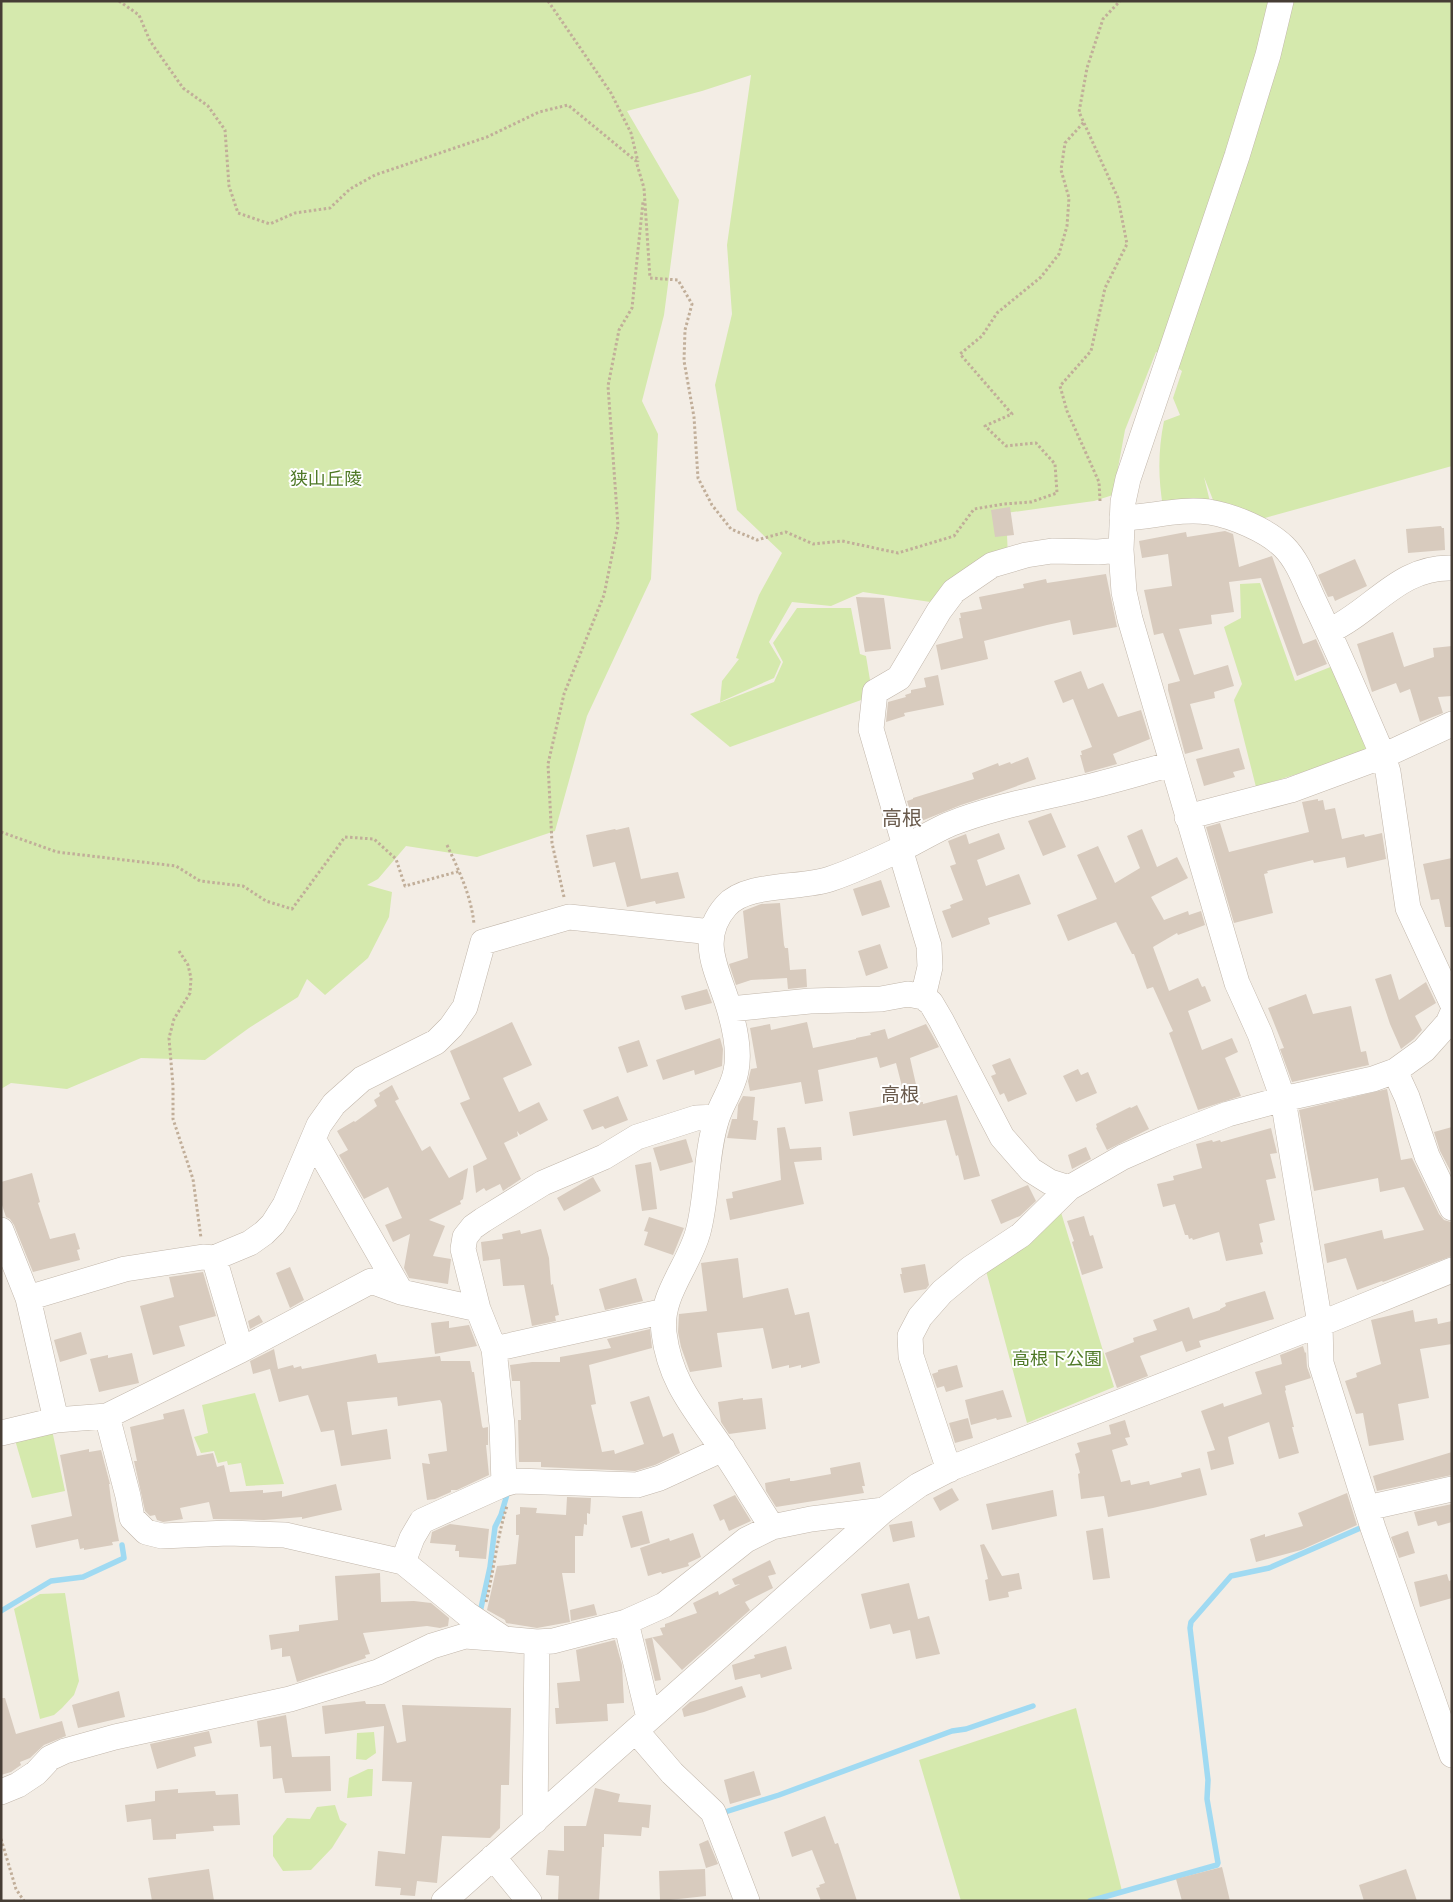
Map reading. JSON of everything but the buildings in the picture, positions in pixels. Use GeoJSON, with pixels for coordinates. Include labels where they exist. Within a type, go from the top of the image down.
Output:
{"type":"FeatureCollection","features":[{"type":"Feature","properties":{"kind":"street"},"geometry":{"type":"LineString","coordinates":[[1111,514],[1123,502],[1134,458],[1158,395],[1237,156],[1268,55],[1281,1]]}},
{"type":"Feature","properties":{"kind":"street"},"geometry":{"type":"LineString","coordinates":[[1111,514],[1209,512],[1251,526],[1271,536],[1285,548],[1297,565],[1329,631],[1383,756],[1388,772],[1408,908],[1452,1003]]}},
{"type":"Feature","properties":{"kind":"street"},"geometry":{"type":"LineString","coordinates":[[1111,514],[1121,550],[1124,592],[1130,618],[1187,817],[1237,983],[1260,1034],[1283,1099],[1320,1324],[1321,1362],[1367,1508],[1452,1755]]}},
{"type":"Feature","properties":{"kind":"street"},"geometry":{"type":"LineString","coordinates":[[924,996],[930,967],[928,946],[871,729],[875,692],[898,678],[939,611],[954,591],[992,565],[1026,554],[1121,550]]}},
{"type":"Feature","properties":{"kind":"street"},"geometry":{"type":"LineString","coordinates":[[1329,631],[1342,625],[1411,575],[1426,570],[1452,568]]}},
{"type":"Feature","properties":{"kind":"street"},"geometry":{"type":"LineString","coordinates":[[1187,817],[1291,790],[1383,756],[1452,724]]}},
{"type":"Feature","properties":{"kind":"street"},"geometry":{"type":"LineString","coordinates":[[772,1527],[723,1449],[684,1395],[673,1374],[664,1335],[663,1314],[699,1231],[709,1156],[717,1117],[730,1091],[736,1070],[737,1044],[730,1009],[712,959],[712,932],[718,919],[728,904],[741,896],[757,891],[828,880],[902,848],[948,824],[994,808],[1172,764]]}},
{"type":"Feature","properties":{"kind":"street"},"geometry":{"type":"LineString","coordinates":[[28,1298],[126,1269],[209,1257],[250,1243],[273,1224],[286,1205],[325,1114],[362,1079],[436,1042],[451,1027],[465,1007],[483,942],[569,918],[712,932]]}},
{"type":"Feature","properties":{"kind":"street"},"geometry":{"type":"LineString","coordinates":[[730,1009],[810,1001],[881,999],[908,994],[924,996],[931,1003],[941,1020],[1002,1137],[1031,1170],[1050,1182],[1069,1188]]}},
{"type":"Feature","properties":{"kind":"street"},"geometry":{"type":"LineString","coordinates":[[949,1470],[911,1356],[910,1336],[920,1317],[942,1292],[971,1268],[1021,1234],[1069,1188],[1123,1157],[1228,1114],[1283,1099],[1373,1079],[1395,1071],[1424,1050],[1448,1023],[1452,1014]]}},
{"type":"Feature","properties":{"kind":"street"},"geometry":{"type":"LineString","coordinates":[[1395,1071],[1407,1097],[1427,1156],[1452,1208]]}},
{"type":"Feature","properties":{"kind":"street"},"geometry":{"type":"LineString","coordinates":[[509,1483],[494,1349],[478,1309],[462,1249],[465,1237],[473,1227],[543,1183],[604,1157],[637,1138],[696,1118],[717,1117]]}},
{"type":"Feature","properties":{"kind":"street"},"geometry":{"type":"LineString","coordinates":[[313,1139],[401,1292]]}},
{"type":"Feature","properties":{"kind":"street"},"geometry":{"type":"LineString","coordinates":[[1,1230],[28,1298],[56,1420]]}},
{"type":"Feature","properties":{"kind":"street"},"geometry":{"type":"LineString","coordinates":[[209,1257],[240,1350]]}},
{"type":"Feature","properties":{"kind":"street"},"geometry":{"type":"LineString","coordinates":[[444,1901],[884,1510],[919,1485],[949,1470],[1452,1270]]}},
{"type":"Feature","properties":{"kind":"street"},"geometry":{"type":"LineString","coordinates":[[1,1433],[56,1420],[107,1416],[240,1350],[371,1281],[401,1292],[478,1309]]}},
{"type":"Feature","properties":{"kind":"street"},"geometry":{"type":"LineString","coordinates":[[494,1349],[656,1313],[663,1314]]}},
{"type":"Feature","properties":{"kind":"street"},"geometry":{"type":"LineString","coordinates":[[107,1416],[132,1518],[146,1532],[162,1536],[228,1533],[285,1535],[403,1562],[504,1639]]}},
{"type":"Feature","properties":{"kind":"street"},"geometry":{"type":"LineString","coordinates":[[403,1562],[412,1538],[422,1521],[509,1483],[637,1486],[660,1478],[723,1449]]}},
{"type":"Feature","properties":{"kind":"street"},"geometry":{"type":"LineString","coordinates":[[1367,1508],[1452,1488]]}},
{"type":"Feature","properties":{"kind":"street"},"geometry":{"type":"LineString","coordinates":[[1,1792],[36,1774],[50,1758],[65,1751],[115,1737],[290,1699],[378,1672],[432,1646],[465,1636],[537,1642],[553,1641],[626,1622],[664,1605],[746,1540],[772,1527],[811,1519],[884,1510]]}},
{"type":"Feature","properties":{"kind":"street"},"geometry":{"type":"LineString","coordinates":[[626,1622],[643,1724],[672,1773],[713,1812],[747,1901]]}},
{"type":"Feature","properties":{"kind":"street"},"geometry":{"type":"LineString","coordinates":[[535,1821],[537,1642]]}},
{"type":"Feature","properties":{"kind":"street"},"geometry":{"type":"LineString","coordinates":[[493,1857],[529,1901]]}},
{"type":"Feature","properties":{"kind":"path"},"geometry":{"type":"LineString","coordinates":[[119,1],[139,15],[150,41],[183,88],[208,106],[225,130],[229,186],[238,213],[270,224],[295,213],[330,208],[350,188],[375,175],[487,136],[539,112],[568,105],[636,161],[644,188],[632,308],[619,330],[608,386],[618,526],[604,596],[564,694],[548,764],[552,843],[569,918]]}},
{"type":"Feature","properties":{"kind":"path"},"geometry":{"type":"LineString","coordinates":[[548,1],[611,93],[631,133],[644,188],[650,278],[678,280],[692,304],[685,330],[684,361],[694,417],[698,478],[712,505],[731,529],[757,540],[786,532],[813,544],[842,541],[898,553],[954,536],[974,509],[1031,502],[1057,493],[1055,464],[1036,443],[1006,446],[985,426],[1012,414],[960,354],[982,336],[997,313],[1041,276],[1059,254],[1067,226],[1069,198],[1061,170],[1065,143],[1084,122]]}},
{"type":"Feature","properties":{"kind":"path"},"geometry":{"type":"LineString","coordinates":[[1111,514],[1099,482],[1067,411],[1060,386],[1091,351],[1105,288],[1128,244],[1118,198],[1079,112],[1087,68],[1103,19],[1120,1]]}},
{"type":"Feature","properties":{"kind":"path"},"geometry":{"type":"LineString","coordinates":[[1,832],[57,852],[176,866],[200,881],[243,886],[266,902],[292,909],[345,837],[374,839],[396,859],[406,886],[460,871]]}},
{"type":"Feature","properties":{"kind":"path"},"geometry":{"type":"LineString","coordinates":[[447,845],[464,879],[473,910],[476,939],[483,942]]}},
{"type":"Feature","properties":{"kind":"path"},"geometry":{"type":"LineString","coordinates":[[179,951],[188,965],[192,978],[190,993],[174,1019],[169,1038],[173,1077],[173,1119],[183,1154],[193,1179],[209,1257]]}},
{"type":"Feature","properties":{"kind":"path"},"geometry":{"type":"LineString","coordinates":[[478,1621],[484,1611],[496,1562],[498,1534],[509,1483]]}},
{"type":"Feature","properties":{"kind":"path"},"geometry":{"type":"LineString","coordinates":[[1,1838],[16,1889],[24,1901]]}},
{"type":"Feature","properties":{"kind":"green space","name":"狭山丘陵"},"geometry":{"type":"Polygon","coordinates":[[[1,1],[1452,1],[1452,466],[1254,521],[1215,505],[1204,477],[1211,506],[1163,507],[1159,464],[1162,432],[1164,421],[1180,415],[1173,398],[1182,371],[1156,352],[1125,430],[1113,495],[1094,501],[1006,513],[1008,557],[944,604],[863,592],[831,606],[792,602],[769,642],[781,662],[774,678],[720,702],[722,681],[739,659],[736,658],[759,595],[782,553],[737,510],[715,385],[732,314],[727,245],[751,75],[702,91],[627,111],[679,200],[664,315],[642,401],[658,434],[651,579],[587,716],[555,831],[477,857],[406,846],[378,879],[367,885],[392,892],[389,917],[368,958],[325,995],[307,979],[298,997],[249,1028],[205,1060],[141,1058],[67,1089],[11,1083],[1,1089],[1,1]]]}},
{"type":"Feature","properties":{"kind":"green space"},"geometry":{"type":"Polygon","coordinates":[[[1260,583],[1295,681],[1333,666],[1373,750],[1256,787],[1234,700],[1242,684],[1224,627],[1241,618],[1240,584],[1260,583]]]}},
{"type":"Feature","properties":{"kind":"green space"},"geometry":{"type":"Polygon","coordinates":[[[797,608],[851,608],[860,654],[866,656],[870,680],[864,699],[730,747],[690,714],[774,682],[783,662],[773,643],[797,608]]]}},
{"type":"Feature","properties":{"kind":"green space","name":"高根下公園"},"geometry":{"type":"Polygon","coordinates":[[[1060,1209],[1114,1387],[1027,1423],[985,1267],[1060,1209]]]}},
{"type":"Feature","properties":{"kind":"green space"},"geometry":{"type":"Polygon","coordinates":[[[255,1393],[284,1484],[246,1486],[241,1463],[228,1465],[227,1461],[218,1463],[214,1451],[201,1453],[194,1437],[208,1433],[202,1405],[255,1393]]]}},
{"type":"Feature","properties":{"kind":"green space"},"geometry":{"type":"Polygon","coordinates":[[[52,1430],[65,1491],[32,1498],[15,1440],[52,1430]]]}},
{"type":"Feature","properties":{"kind":"green space"},"geometry":{"type":"Polygon","coordinates":[[[65,1593],[79,1681],[74,1695],[62,1708],[54,1715],[40,1719],[14,1609],[40,1594],[65,1593]]]}},
{"type":"Feature","properties":{"kind":"green space"},"geometry":{"type":"Polygon","coordinates":[[[1076,1708],[1122,1891],[1086,1901],[961,1901],[919,1760],[1076,1708]]]}},
{"type":"Feature","properties":{"kind":"green space"},"geometry":{"type":"Polygon","coordinates":[[[374,1732],[376,1753],[366,1760],[356,1759],[357,1733],[374,1732]]]}},
{"type":"Feature","properties":{"kind":"green space"},"geometry":{"type":"Polygon","coordinates":[[[368,1769],[373,1769],[372,1796],[347,1798],[349,1778],[368,1769]]]}},
{"type":"Feature","properties":{"kind":"green space"},"geometry":{"type":"Polygon","coordinates":[[[335,1805],[340,1820],[347,1824],[332,1848],[311,1870],[283,1871],[273,1856],[273,1836],[287,1818],[310,1819],[317,1807],[335,1805]]]}},
{"type":"Feature","properties":{"kind":"waterway"},"geometry":{"type":"LineString","coordinates":[[481,1608],[490,1567],[495,1527],[501,1515],[508,1491]]}},
{"type":"Feature","properties":{"kind":"waterway"},"geometry":{"type":"LineString","coordinates":[[1090,1901],[1217,1865],[1218,1863],[1207,1799],[1208,1780],[1190,1628],[1191,1622],[1231,1576],[1269,1568],[1365,1526]]}},
{"type":"Feature","properties":{"kind":"waterway"},"geometry":{"type":"LineString","coordinates":[[1,1611],[51,1581],[83,1577],[124,1558],[122,1545]]}},
{"type":"Feature","properties":{"kind":"waterway"},"geometry":{"type":"LineString","coordinates":[[722,1813],[779,1795],[952,1731],[966,1729],[1033,1706]]}},
{"type":"Feature","properties":{"kind":"district","name":"高根"},"geometry":{"type":"Point","coordinates":[902,818]}},
{"type":"Feature","properties":{"kind":"district","name":"高根"},"geometry":{"type":"Point","coordinates":[900,1094]}}]}
